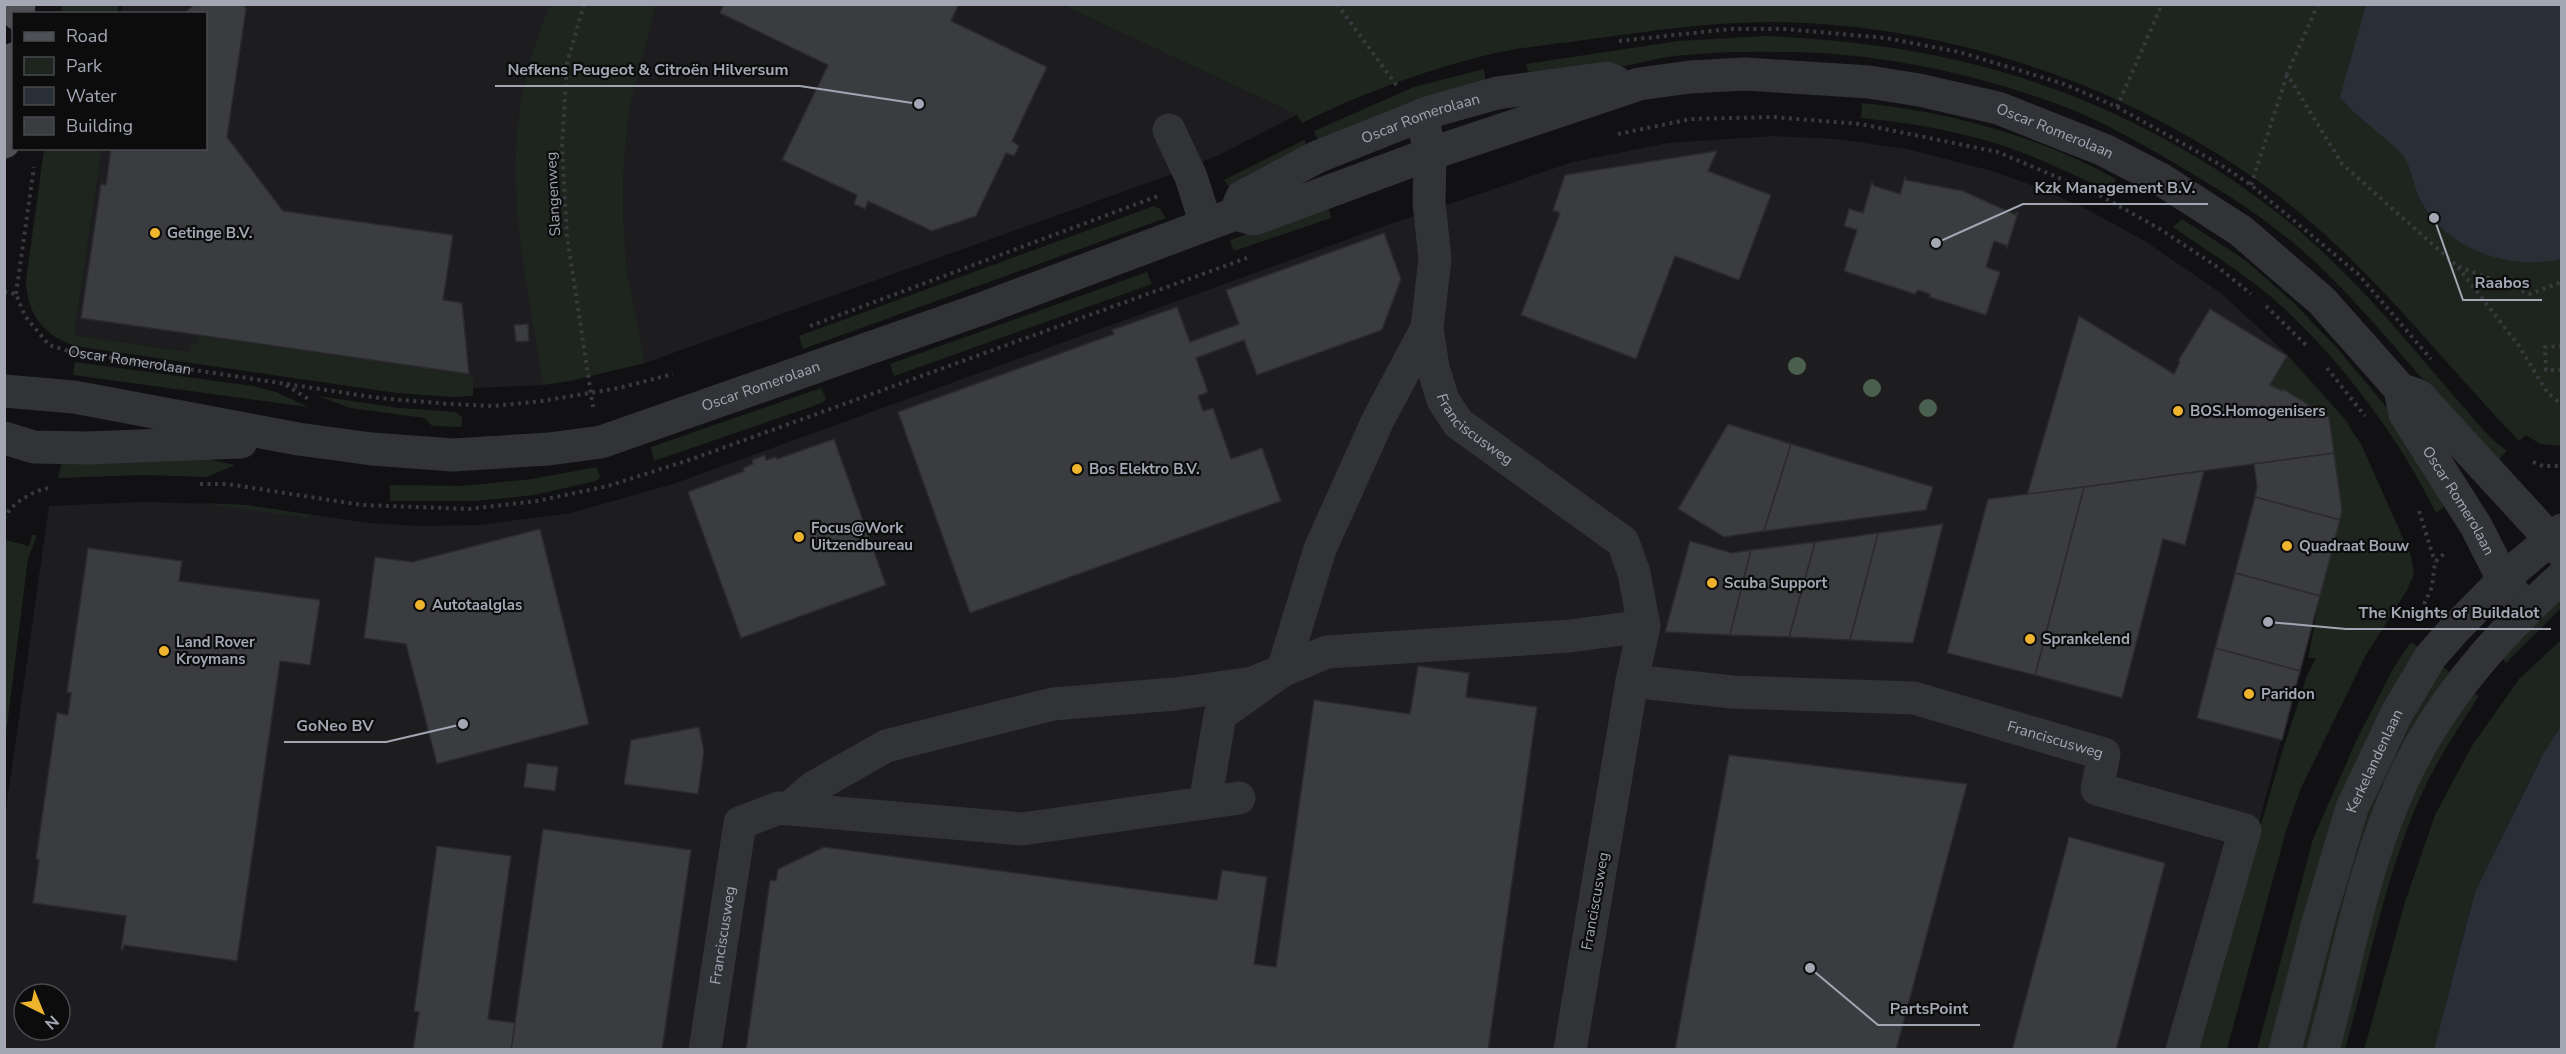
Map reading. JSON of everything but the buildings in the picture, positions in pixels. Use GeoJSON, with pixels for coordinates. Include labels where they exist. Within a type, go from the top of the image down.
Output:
{"type":"FeatureCollection","features":[{"type":"Feature","properties":{"kind":"main road"},"geometry":{"type":"LineString","coordinates":[[4,142],[12,75]]}},
{"type":"Feature","properties":{"kind":"street","name":"Oscar Romerolaan"},"geometry":{"type":"LineString","coordinates":[[4,391],[74,397],[298,439],[372,449],[453,455],[549,449],[602,442],[981,309],[1220,219],[1254,219],[1430,154],[1629,87],[1690,76],[1745,74],[1869,82],[1953,96],[2031,120],[2104,150],[2147,171],[2241,231],[2322,301],[2400,389],[2419,396],[2557,540]]}},
{"type":"Feature","properties":{"kind":"street","name":"Oscar Romerolaan"},"geometry":{"type":"LineString","coordinates":[[1220,219],[1242,197],[1317,158],[1422,115],[1497,93],[1552,85],[1607,78],[1629,87]]}},
{"type":"Feature","properties":{"kind":"street","name":"Franciscusweg"},"geometry":{"type":"LineString","coordinates":[[1422,115],[1430,154],[1429,202],[1435,259],[1427,328],[1433,367],[1443,399],[1458,423],[1623,542],[1634,573],[1644,626],[1632,681],[1570,1050]]}},
{"type":"Feature","properties":{"kind":"street"},"geometry":{"type":"LineString","coordinates":[[1168,130],[1191,177],[1220,219]]}},
{"type":"Feature","properties":{"kind":"street"},"geometry":{"type":"LineString","coordinates":[[1205,803],[1220,715],[1283,670],[1320,549],[1378,420],[1427,328]]}},
{"type":"Feature","properties":{"kind":"street","name":"Oscar Romerolaan"},"geometry":{"type":"LineString","coordinates":[[2400,389],[2405,414],[2476,526],[2503,579],[2526,609]]}},
{"type":"Feature","properties":{"kind":"street","name":"Oscar Romerolaan"},"geometry":{"type":"LineString","coordinates":[[4,438],[34,447],[87,448],[298,439]]}},
{"type":"Feature","properties":{"kind":"street","name":"Kerkelandenlaan"},"geometry":{"type":"LineString","coordinates":[[2285,1050],[2317,926],[2352,808],[2397,712],[2431,656],[2503,579],[2557,540]]}},
{"type":"Feature","properties":{"kind":"street"},"geometry":{"type":"LineString","coordinates":[[2323,1050],[2367,879],[2401,783],[2429,730],[2463,682],[2526,609],[2562,577]]}},
{"type":"Feature","properties":{"kind":"street"},"geometry":{"type":"LineString","coordinates":[[788,809],[814,787],[886,746],[1053,704],[1175,694],[1252,683],[1327,652],[1570,636],[1644,626]]}},
{"type":"Feature","properties":{"kind":"street","name":"Franciscusweg"},"geometry":{"type":"LineString","coordinates":[[1632,681],[1732,692],[1914,698],[2104,754],[2097,789],[2245,830],[2182,1050]]}},
{"type":"Feature","properties":{"kind":"street"},"geometry":{"type":"LineString","coordinates":[[788,809],[1022,829],[1239,798]]}},
{"type":"Feature","properties":{"kind":"street","name":"Franciscusweg"},"geometry":{"type":"LineString","coordinates":[[705,1050],[740,823],[779,808],[788,809]]}},
{"type":"Feature","properties":{"kind":"path","name":"Slangenweg"},"geometry":{"type":"LineString","coordinates":[[584,4],[567,63],[562,147],[567,236],[588,382]]}},
{"type":"Feature","properties":{"kind":"path"},"geometry":{"type":"LineString","coordinates":[[1337,4],[1398,87]]}},
{"type":"Feature","properties":{"kind":"path"},"geometry":{"type":"LineString","coordinates":[[2117,107],[2162,4]]}},
{"type":"Feature","properties":{"kind":"path"},"geometry":{"type":"LineString","coordinates":[[2251,185],[2287,74],[2318,4]]}},
{"type":"Feature","properties":{"kind":"path"},"geometry":{"type":"LineString","coordinates":[[2287,74],[2342,164],[2457,266],[2519,346],[2547,392],[2562,405]]}},
{"type":"Feature","properties":{"kind":"path"},"geometry":{"type":"LineString","coordinates":[[4,292],[16,294],[35,160]]}},
{"type":"Feature","properties":{"kind":"path"},"geometry":{"type":"LineString","coordinates":[[2457,266],[2530,294],[2562,282]]}},
{"type":"Feature","properties":{"kind":"path","name":"Oscar Romerolaan"},"geometry":{"type":"LineString","coordinates":[[16,294],[25,316],[49,345],[68,351],[153,365],[283,383]]}},
{"type":"Feature","properties":{"kind":"path"},"geometry":{"type":"LineString","coordinates":[[2562,346],[2545,347],[2546,370],[2562,370]]}},
{"type":"Feature","properties":{"kind":"path"},"geometry":{"type":"LineString","coordinates":[[2543,466],[2562,466]]}},
{"type":"Feature","properties":{"kind":"path"},"geometry":{"type":"LineString","coordinates":[[4,519],[6,513],[17,506]]}},
{"type":"Feature","properties":{"kind":"path"},"geometry":{"type":"LineString","coordinates":[[2425,603],[2432,587],[2435,562]]}},
{"type":"Feature","properties":{"kind":"shaded area"},"geometry":{"type":"Polygon","coordinates":[[[122,5],[550,5],[527,76],[520,109],[516,172],[520,228],[543,385],[474,388],[74,335],[102,150],[207,150],[207,12],[121,12],[122,5]]]}},
{"type":"Feature","properties":{"kind":"shaded area"},"geometry":{"type":"Polygon","coordinates":[[[656,5],[1062,5],[1297,115],[1217,156],[1175,173],[645,363],[633,313],[627,272],[623,213],[624,160],[630,107],[656,5]]]}},
{"type":"Feature","properties":{"kind":"shaded area"},"geometry":{"type":"Polygon","coordinates":[[[1773,136],[1837,139],[1907,149],[1992,171],[2042,189],[2088,210],[2145,241],[2222,294],[2287,354],[2348,422],[2359,451],[2198,1049],[5,1050],[5,816],[49,506],[145,502],[246,505],[369,523],[421,526],[480,525],[571,513],[673,484],[1387,225],[1573,162],[1668,143],[1773,136]]]}},
{"type":"Feature","properties":{"kind":"green space"},"geometry":{"type":"Polygon","coordinates":[[[62,5],[118,5],[118,12],[61,12],[62,5]]]}},
{"type":"Feature","properties":{"kind":"green space"},"geometry":{"type":"Polygon","coordinates":[[[550,5],[656,5],[630,107],[624,160],[623,213],[627,272],[645,363],[543,385],[521,247],[516,143],[525,82],[550,5]]]}},
{"type":"Feature","properties":{"kind":"green space"},"geometry":{"type":"Polygon","coordinates":[[[1062,5],[2561,5],[2561,446],[2540,444],[2526,435],[2519,441],[2401,311],[2340,248],[2272,191],[2217,153],[2159,120],[2098,91],[1970,48],[1905,34],[1838,25],[1771,22],[1681,28],[1537,46],[1483,56],[1391,85],[1302,123],[1297,115],[1062,5]]]}},
{"type":"Feature","properties":{"kind":"green space"},"geometry":{"type":"Polygon","coordinates":[[[1767,36],[1864,44],[1960,61],[2059,91],[2155,134],[2201,160],[2245,189],[2287,220],[2325,254],[2389,321],[2492,439],[2507,451],[2497,461],[2361,308],[2313,260],[2284,236],[2239,203],[2175,163],[2092,118],[2025,93],[1958,74],[1888,60],[1853,56],[1785,52],[1715,53],[1668,57],[1624,66],[1530,75],[1526,64],[1678,41],[1767,36]]]}},
{"type":"Feature","properties":{"kind":"green space"},"geometry":{"type":"Polygon","coordinates":[[[1484,69],[1486,83],[1320,145],[1314,131],[1414,87],[1484,69]]]}},
{"type":"Feature","properties":{"kind":"green space"},"geometry":{"type":"Polygon","coordinates":[[[1862,103],[1928,113],[1993,128],[2056,150],[2116,179],[2111,192],[2035,158],[1988,141],[1925,126],[1861,118],[1862,103]]]}},
{"type":"Feature","properties":{"kind":"green space"},"geometry":{"type":"Polygon","coordinates":[[[1304,140],[1310,151],[1232,191],[1224,180],[1304,140]]]}},
{"type":"Feature","properties":{"kind":"green space"},"geometry":{"type":"Polygon","coordinates":[[[44,150],[102,150],[74,335],[190,352],[191,343],[197,344],[199,336],[473,376],[473,396],[397,393],[69,344],[58,339],[41,324],[30,305],[26,281],[44,150]]]}},
{"type":"Feature","properties":{"kind":"green space"},"geometry":{"type":"Polygon","coordinates":[[[1154,206],[1160,209],[1166,218],[803,349],[799,336],[1154,206]]]}},
{"type":"Feature","properties":{"kind":"green space"},"geometry":{"type":"Polygon","coordinates":[[[1328,206],[1331,218],[1234,251],[1230,240],[1328,206]]]}},
{"type":"Feature","properties":{"kind":"green space"},"geometry":{"type":"Polygon","coordinates":[[[2182,219],[2245,260],[2294,303],[2337,348],[2384,404],[2448,504],[2436,513],[2386,428],[2324,349],[2265,292],[2173,227],[2182,219]]]}},
{"type":"Feature","properties":{"kind":"green space"},"geometry":{"type":"Polygon","coordinates":[[[1147,272],[1152,284],[894,376],[890,364],[1147,272]]]}},
{"type":"Feature","properties":{"kind":"green space"},"geometry":{"type":"Polygon","coordinates":[[[2287,356],[2341,415],[2361,444],[2411,556],[2414,574],[2407,590],[2366,655],[2301,788],[2286,831],[2227,1049],[2195,1050],[2283,749],[2307,676],[2316,658],[2308,658],[2320,596],[2342,510],[2329,417],[2284,389],[2282,391],[2270,385],[2287,356]]]}},
{"type":"Feature","properties":{"kind":"green space"},"geometry":{"type":"Polygon","coordinates":[[[75,362],[253,386],[276,392],[308,407],[73,375],[75,362]]]}},
{"type":"Feature","properties":{"kind":"green space"},"geometry":{"type":"Polygon","coordinates":[[[821,388],[826,399],[822,403],[654,461],[651,447],[821,388]]]}},
{"type":"Feature","properties":{"kind":"green space"},"geometry":{"type":"Polygon","coordinates":[[[318,396],[399,408],[456,412],[462,417],[462,427],[432,426],[425,418],[350,408],[318,396]]]}},
{"type":"Feature","properties":{"kind":"green space"},"geometry":{"type":"Polygon","coordinates":[[[196,457],[235,465],[207,477],[143,475],[58,478],[62,462],[196,457]]]}},
{"type":"Feature","properties":{"kind":"green space"},"geometry":{"type":"Polygon","coordinates":[[[597,467],[600,477],[596,481],[534,495],[475,501],[390,501],[390,485],[462,486],[532,479],[597,467]]]}},
{"type":"Feature","properties":{"kind":"green space"},"geometry":{"type":"Polygon","coordinates":[[[202,503],[246,505],[310,515],[309,518],[202,503]]]}},
{"type":"Feature","properties":{"kind":"green space"},"geometry":{"type":"Polygon","coordinates":[[[32,535],[37,535],[28,559],[5,742],[5,540],[29,546],[32,535]]]}},
{"type":"Feature","properties":{"kind":"green space"},"geometry":{"type":"Polygon","coordinates":[[[2561,597],[2561,608],[2506,663],[2501,657],[2561,597]]]}},
{"type":"Feature","properties":{"kind":"green space"},"geometry":{"type":"Polygon","coordinates":[[[2561,640],[2561,726],[2543,754],[2475,892],[2434,1049],[2364,1050],[2405,902],[2435,815],[2472,746],[2519,679],[2561,640]]]}},
{"type":"Feature","properties":{"kind":"green space"},"geometry":{"type":"Polygon","coordinates":[[[2411,642],[2424,651],[2276,1049],[2257,1050],[2313,839],[2357,739],[2394,667],[2411,642]]]}},
{"type":"Feature","properties":{"kind":"green space"},"geometry":{"type":"Polygon","coordinates":[[[2441,665],[2453,675],[2311,1049],[2297,1050],[2380,769],[2441,665]]]}},
{"type":"Feature","properties":{"kind":"green space"},"geometry":{"type":"Polygon","coordinates":[[[2470,691],[2479,696],[2429,779],[2399,853],[2379,918],[2345,1049],[2333,1050],[2380,871],[2418,777],[2470,691]]]}},
{"type":"Feature","properties":{"kind":"water"},"geometry":{"type":"Polygon","coordinates":[[[2366,5],[2561,5],[2561,259],[2521,262],[2480,252],[2445,231],[2431,216],[2420,199],[2401,153],[2340,97],[2366,5]]]}},
{"type":"Feature","properties":{"kind":"water"},"geometry":{"type":"Polygon","coordinates":[[[2561,726],[2561,1049],[2434,1049],[2475,892],[2543,754],[2561,726]]]}},
{"type":"Feature","properties":{"kind":"place","name":"Nefkens Peugeot & Citroën Hilversum"},"geometry":{"type":"Point","coordinates":[919,104]}},
{"type":"Feature","properties":{"kind":"place","name":"Raabos"},"geometry":{"type":"Point","coordinates":[2434,218]}},
{"type":"Feature","properties":{"kind":"place","name":"Getinge B.V."},"geometry":{"type":"Point","coordinates":[155,233]}},
{"type":"Feature","properties":{"kind":"place","name":"Kzk Management B.V."},"geometry":{"type":"Point","coordinates":[1936,243]}},
{"type":"Feature","properties":{"kind":"place","name":"BOS.Homogenisers"},"geometry":{"type":"Point","coordinates":[2178,411]}},
{"type":"Feature","properties":{"kind":"place","name":"Bos Elektro B.V."},"geometry":{"type":"Point","coordinates":[1077,469]}},
{"type":"Feature","properties":{"kind":"place","name":"Focus@Work Uitzendbureau"},"geometry":{"type":"Point","coordinates":[799,537]}},
{"type":"Feature","properties":{"kind":"place","name":"Quadraat Bouw"},"geometry":{"type":"Point","coordinates":[2287,546]}},
{"type":"Feature","properties":{"kind":"place","name":"Scuba Support"},"geometry":{"type":"Point","coordinates":[1712,583]}},
{"type":"Feature","properties":{"kind":"place","name":"Autotaalglas"},"geometry":{"type":"Point","coordinates":[420,605]}},
{"type":"Feature","properties":{"kind":"place","name":"The Knights of Buildalot"},"geometry":{"type":"Point","coordinates":[2268,622]}},
{"type":"Feature","properties":{"kind":"place","name":"Sprankelend"},"geometry":{"type":"Point","coordinates":[2030,639]}},
{"type":"Feature","properties":{"kind":"place","name":"Land Rover Kroymans"},"geometry":{"type":"Point","coordinates":[164,651]}},
{"type":"Feature","properties":{"kind":"place","name":"Paridon"},"geometry":{"type":"Point","coordinates":[2249,694]}},
{"type":"Feature","properties":{"kind":"place","name":"GoNeo BV"},"geometry":{"type":"Point","coordinates":[463,724]}},
{"type":"Feature","properties":{"kind":"place","name":"PartsPoint"},"geometry":{"type":"Point","coordinates":[1810,968]}}]}
